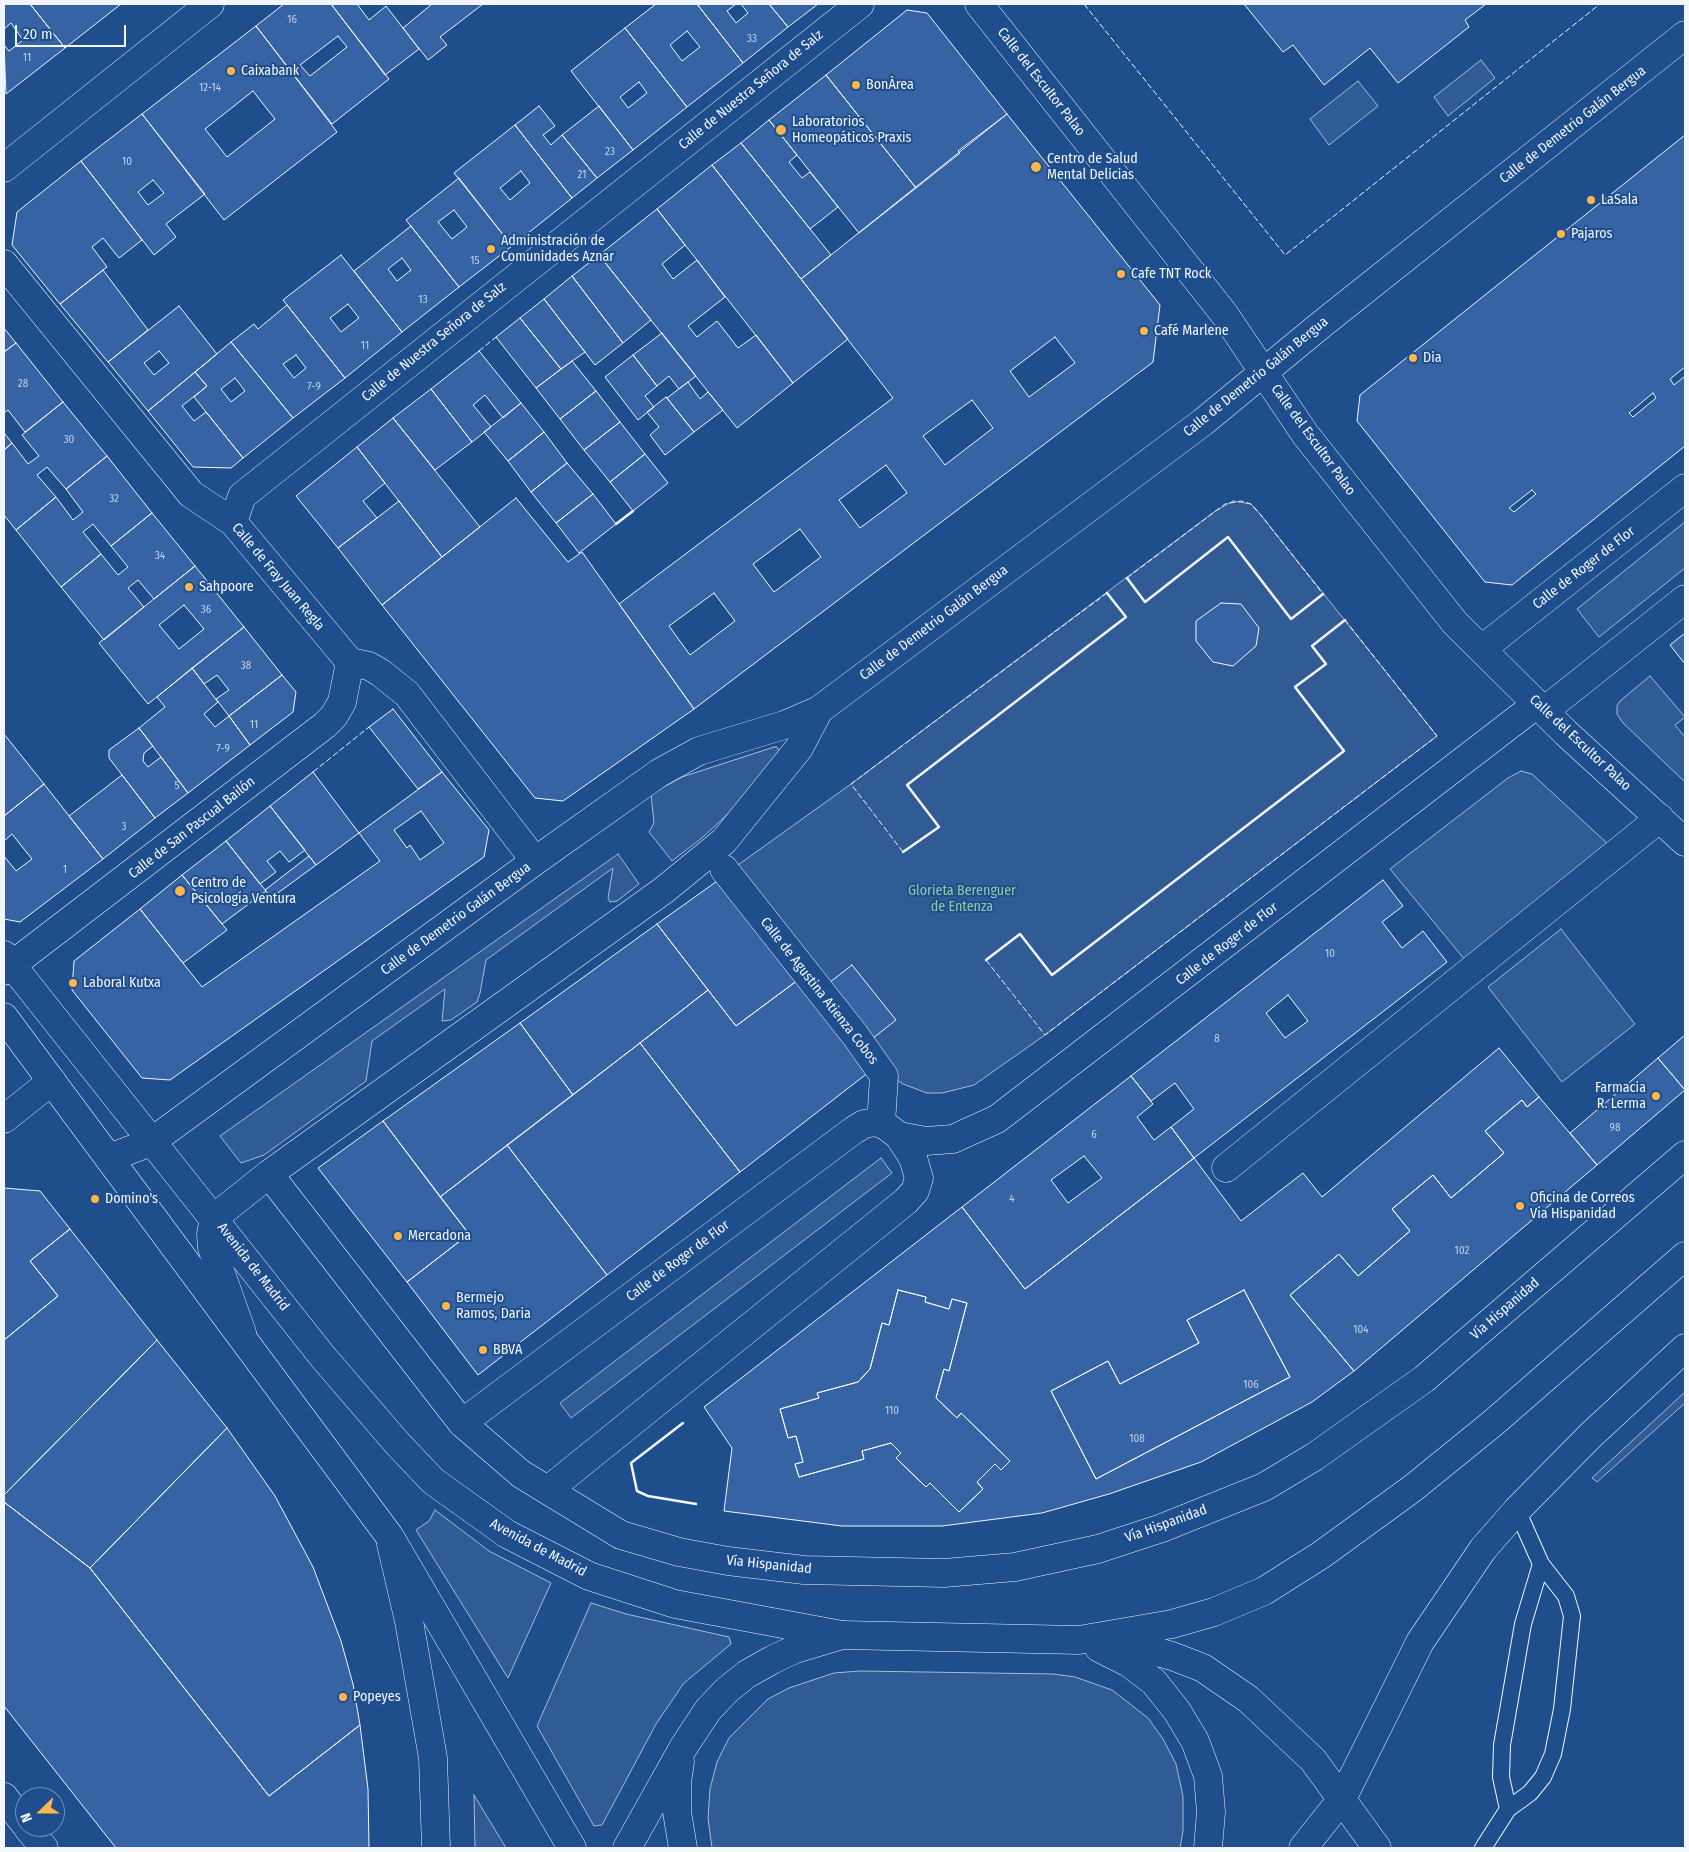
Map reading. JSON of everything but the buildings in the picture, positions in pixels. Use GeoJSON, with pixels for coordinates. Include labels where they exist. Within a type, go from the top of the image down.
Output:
{"type":"FeatureCollection","features":[{"type":"Feature","properties":{"kind":"main road","name":"Calle de Nuestra Señora de Salz"},"geometry":{"type":"LineString","coordinates":[[233,522],[242,496],[860,4]]}},
{"type":"Feature","properties":{"kind":"main road","name":"Calle del Escultor Palao"},"geometry":{"type":"LineString","coordinates":[[979,4],[1225,315],[1317,450],[1456,623],[1541,708],[1685,842]]}},
{"type":"Feature","properties":{"kind":"main road"},"geometry":{"type":"LineString","coordinates":[[4,168],[196,8]]}},
{"type":"Feature","properties":{"kind":"main road","name":"Calle de Demetrio Galán Bergua"},"geometry":{"type":"LineString","coordinates":[[109,1158],[151,1142],[535,861],[659,773],[691,756],[784,725],[819,710],[1204,422],[1263,372],[1685,35]]}},
{"type":"Feature","properties":{"kind":"main road","name":"Calle de Fray Juan Regla"},"geometry":{"type":"LineString","coordinates":[[4,264],[192,494],[233,522],[350,662]]}},
{"type":"Feature","properties":{"kind":"main road","name":"Calle de Roger de Flor"},"geometry":{"type":"LineString","coordinates":[[1482,649],[1685,488]]}},
{"type":"Feature","properties":{"kind":"main road","name":"Calle de Roger de Flor"},"geometry":{"type":"LineString","coordinates":[[462,1423],[864,1124],[926,1141],[953,1139],[997,1120],[1685,599]]}},
{"type":"Feature","properties":{"kind":"main road"},"geometry":{"type":"LineString","coordinates":[[350,662],[369,666],[381,672],[407,694],[535,861]]}},
{"type":"Feature","properties":{"kind":"main road","name":"Calle de San Pascual Bailón"},"geometry":{"type":"LineString","coordinates":[[7,964],[325,725],[334,716],[342,702],[350,662]]}},
{"type":"Feature","properties":{"kind":"main road","name":"Calle de Demetrio Galán Bergua"},"geometry":{"type":"LineString","coordinates":[[214,1218],[268,1174],[664,890],[724,841],[800,748],[819,710]]}},
{"type":"Feature","properties":{"kind":"main road"},"geometry":{"type":"LineString","coordinates":[[1226,1168],[1660,818]]}},
{"type":"Feature","properties":{"kind":"main road","name":"Calle de Agustina Atienza Cobos"},"geometry":{"type":"LineString","coordinates":[[724,869],[855,1035],[884,1076],[890,1130]]}},
{"type":"Feature","properties":{"kind":"main road","name":"Avenida de Madrid"},"geometry":{"type":"LineString","coordinates":[[7,964],[214,1218],[323,1358],[397,1443],[433,1480],[507,1534],[589,1576],[675,1604],[842,1635]]}},
{"type":"Feature","properties":{"kind":"main road","name":"Avenida de Madrid"},"geometry":{"type":"LineString","coordinates":[[4,1017],[390,1537],[572,1848]]}},
{"type":"Feature","properties":{"kind":"main road"},"geometry":{"type":"LineString","coordinates":[[4,1118],[52,1081]]}},
{"type":"Feature","properties":{"kind":"main road"},"geometry":{"type":"LineString","coordinates":[[268,1174],[462,1423],[513,1468],[548,1490],[906,1201],[915,1191],[919,1178],[913,1158],[890,1130]]}},
{"type":"Feature","properties":{"kind":"main road","name":"Vía Hispanidad"},"geometry":{"type":"LineString","coordinates":[[548,1490],[621,1535],[688,1554],[785,1568],[866,1573],[978,1571],[1056,1560],[1098,1549],[1162,1528],[1264,1487],[1314,1457],[1424,1379],[1685,1155]]}},
{"type":"Feature","properties":{"kind":"main road","name":"Avenida de Madrid"},"geometry":{"type":"LineString","coordinates":[[214,1218],[211,1234],[212,1248],[244,1341]]}},
{"type":"Feature","properties":{"kind":"main road"},"geometry":{"type":"LineString","coordinates":[[1079,1640],[1172,1624],[1214,1612],[1264,1591],[1321,1555],[1413,1488],[1493,1423],[1685,1256]]}},
{"type":"Feature","properties":{"kind":"main road"},"geometry":{"type":"LineString","coordinates":[[1303,1848],[1342,1799],[1420,1642],[1483,1549],[1517,1510],[1592,1435],[1685,1348]]}},
{"type":"Feature","properties":{"kind":"main road","name":"Avenida de Madrid"},"geometry":{"type":"LineString","coordinates":[[390,1537],[409,1621],[433,1758],[436,1848]]}},
{"type":"Feature","properties":{"kind":"main road"},"geometry":{"type":"LineString","coordinates":[[627,1848],[683,1748],[708,1710],[727,1690],[747,1674],[795,1649],[842,1635],[1079,1640],[1136,1646],[1172,1656],[1203,1668],[1248,1699],[1313,1760],[1377,1848]]}},
{"type":"Feature","properties":{"kind":"main road"},"geometry":{"type":"LineString","coordinates":[[1079,1640],[1105,1650],[1129,1663],[1154,1682],[1177,1711],[1195,1741],[1208,1776],[1211,1812],[1208,1848]]}},
{"type":"Feature","properties":{"kind":"main road"},"geometry":{"type":"LineString","coordinates":[[683,1748],[677,1782],[677,1812],[683,1848]]}},
{"type":"Feature","properties":{"kind":"main road"},"geometry":{"type":"LineString","coordinates":[[4,1797],[15,1812]]}},
{"type":"Feature","properties":{"kind":"main road"},"geometry":{"type":"LineString","coordinates":[[35,1837],[44,1848]]}},
{"type":"Feature","properties":{"kind":"lane"},"geometry":{"type":"LineString","coordinates":[[1483,1848],[1508,1809],[1530,1792],[1543,1777],[1553,1754],[1562,1709],[1572,1616],[1566,1596],[1542,1564],[1517,1510]]}},
{"type":"Feature","properties":{"kind":"lane"},"geometry":{"type":"LineString","coordinates":[[1508,1809],[1501,1777],[1502,1745],[1523,1624],[1542,1564]]}},
{"type":"Feature","properties":{"kind":"shaded area"},"geometry":{"type":"Polygon","coordinates":[[[1481,60],[1495,78],[1448,116],[1434,97],[1481,60]]]}},
{"type":"Feature","properties":{"kind":"shaded area"},"geometry":{"type":"Polygon","coordinates":[[[1358,81],[1378,106],[1329,145],[1310,119],[1358,81]]]}},
{"type":"Feature","properties":{"kind":"shaded area","name":"Glorieta Berenguer de Entenza"},"geometry":{"type":"Polygon","coordinates":[[[1233,501],[1251,504],[1260,514],[1437,736],[1045,1035],[974,1085],[942,1093],[927,1093],[903,1084],[886,1073],[731,870],[851,784],[1214,512],[1233,501]]]}},
{"type":"Feature","properties":{"kind":"shaded area"},"geometry":{"type":"Polygon","coordinates":[[[1685,522],[1685,568],[1599,637],[1577,609],[1685,522]]]}},
{"type":"Feature","properties":{"kind":"shaded area"},"geometry":{"type":"Polygon","coordinates":[[[1650,676],[1685,717],[1675,725],[1685,737],[1685,782],[1623,723],[1617,714],[1617,706],[1620,701],[1650,676]]]}},
{"type":"Feature","properties":{"kind":"shaded area"},"geometry":{"type":"Polygon","coordinates":[[[777,747],[779,752],[732,810],[703,837],[672,861],[649,832],[654,823],[651,794],[682,777],[777,747]]]}},
{"type":"Feature","properties":{"kind":"shaded area"},"geometry":{"type":"Polygon","coordinates":[[[1521,771],[1532,774],[1609,845],[1465,960],[1390,869],[1508,778],[1521,771]]]}},
{"type":"Feature","properties":{"kind":"shaded area"},"geometry":{"type":"Polygon","coordinates":[[[618,854],[639,884],[617,901],[610,902],[608,898],[613,868],[486,960],[477,1002],[451,1020],[442,1021],[445,989],[372,1041],[366,1081],[264,1155],[241,1163],[220,1136],[618,854]]]}},
{"type":"Feature","properties":{"kind":"shaded area"},"geometry":{"type":"Polygon","coordinates":[[[1561,929],[1635,1024],[1562,1082],[1488,987],[1561,929]]]}},
{"type":"Feature","properties":{"kind":"shaded area"},"geometry":{"type":"Polygon","coordinates":[[[881,1158],[892,1173],[571,1418],[560,1403],[881,1158]]]}},
{"type":"Feature","properties":{"kind":"shaded area"},"geometry":{"type":"Polygon","coordinates":[[[1685,1392],[1685,1403],[1597,1482],[1592,1478],[1685,1392]]]}},
{"type":"Feature","properties":{"kind":"shaded area"},"geometry":{"type":"Polygon","coordinates":[[[435,1510],[489,1551],[551,1583],[508,1678],[416,1530],[429,1521],[435,1510]]]}},
{"type":"Feature","properties":{"kind":"shaded area"},"geometry":{"type":"Polygon","coordinates":[[[591,1603],[626,1614],[729,1637],[731,1644],[684,1683],[656,1724],[602,1825],[594,1826],[537,1726],[591,1603]]]}},
{"type":"Feature","properties":{"kind":"shaded area"},"geometry":{"type":"Polygon","coordinates":[[[860,1671],[1053,1674],[1075,1677],[1112,1690],[1148,1718],[1163,1739],[1176,1764],[1183,1796],[1183,1831],[1180,1848],[712,1848],[708,1818],[710,1789],[717,1762],[729,1738],[768,1699],[789,1688],[834,1673],[860,1671]]]}},
{"type":"Feature","properties":{"kind":"shaded area"},"geometry":{"type":"Polygon","coordinates":[[[474,1795],[494,1828],[506,1848],[475,1848],[474,1795]]]}},
{"type":"Feature","properties":{"kind":"fence"},"geometry":{"type":"LineString","coordinates":[[1084,4],[1285,255],[1600,4]]}},
{"type":"Feature","properties":{"kind":"fence"},"geometry":{"type":"LineString","coordinates":[[479,351],[496,337]]}},
{"type":"Feature","properties":{"kind":"fence"},"geometry":{"type":"LineString","coordinates":[[1127,578],[1225,504],[1241,501],[1251,504],[1260,514],[1323,594]]}},
{"type":"Feature","properties":{"kind":"fence"},"geometry":{"type":"LineString","coordinates":[[903,852],[851,784],[1107,593]]}},
{"type":"Feature","properties":{"kind":"fence"},"geometry":{"type":"LineString","coordinates":[[986,960],[1045,1035],[1437,736],[1345,620]]}},
{"type":"Feature","properties":{"kind":"fence"},"geometry":{"type":"LineString","coordinates":[[313,772],[369,727]]}},
{"type":"Feature","properties":{"kind":"wall"},"geometry":{"type":"LineString","coordinates":[[616,524],[633,511]]}},
{"type":"Feature","properties":{"kind":"wall"},"geometry":{"type":"LineString","coordinates":[[1127,578],[1145,602],[1228,537],[1291,619],[1323,594]]}},
{"type":"Feature","properties":{"kind":"wall"},"geometry":{"type":"LineString","coordinates":[[903,852],[939,827],[907,785],[1126,617],[1107,593]]}},
{"type":"Feature","properties":{"kind":"wall"},"geometry":{"type":"LineString","coordinates":[[986,960],[1020,934],[1052,975],[1344,751],[1295,687],[1326,664],[1312,646],[1345,620]]}},
{"type":"Feature","properties":{"kind":"wall"},"geometry":{"type":"LineString","coordinates":[[683,1423],[631,1463],[637,1491],[648,1496],[696,1504]]}},
{"type":"Feature","properties":{"kind":"place","name":"Caixabank"},"geometry":{"type":"Point","coordinates":[231,71]}},
{"type":"Feature","properties":{"kind":"place","name":"BonÀrea"},"geometry":{"type":"Point","coordinates":[856,85]}},
{"type":"Feature","properties":{"kind":"place","name":"Laboratorios Homeopáticos Praxis"},"geometry":{"type":"Point","coordinates":[781,130]}},
{"type":"Feature","properties":{"kind":"place","name":"Centro de Salud Mental Delicias"},"geometry":{"type":"Point","coordinates":[1036,167]}},
{"type":"Feature","properties":{"kind":"place","name":"LaSala"},"geometry":{"type":"Point","coordinates":[1591,200]}},
{"type":"Feature","properties":{"kind":"place","name":"Pajaros"},"geometry":{"type":"Point","coordinates":[1561,234]}},
{"type":"Feature","properties":{"kind":"place","name":"Administración de Comunidades Aznar"},"geometry":{"type":"Point","coordinates":[491,249]}},
{"type":"Feature","properties":{"kind":"place","name":"Cafe TNT Rock"},"geometry":{"type":"Point","coordinates":[1121,274]}},
{"type":"Feature","properties":{"kind":"place","name":"Café Marlene"},"geometry":{"type":"Point","coordinates":[1144,331]}},
{"type":"Feature","properties":{"kind":"place","name":"Dia"},"geometry":{"type":"Point","coordinates":[1413,358]}},
{"type":"Feature","properties":{"kind":"place","name":"Sahpoore"},"geometry":{"type":"Point","coordinates":[189,587]}},
{"type":"Feature","properties":{"kind":"place","name":"Centro de Psicología Ventura"},"geometry":{"type":"Point","coordinates":[180,891]}},
{"type":"Feature","properties":{"kind":"place","name":"Laboral Kutxa"},"geometry":{"type":"Point","coordinates":[73,983]}},
{"type":"Feature","properties":{"kind":"place","name":"Farmacia R. Lerma"},"geometry":{"type":"Point","coordinates":[1656,1096]}},
{"type":"Feature","properties":{"kind":"place","name":"Domino's"},"geometry":{"type":"Point","coordinates":[95,1199]}},
{"type":"Feature","properties":{"kind":"place","name":"Oficina de Correos Vía Hispanidad"},"geometry":{"type":"Point","coordinates":[1520,1206]}},
{"type":"Feature","properties":{"kind":"place","name":"Mercadona"},"geometry":{"type":"Point","coordinates":[398,1236]}},
{"type":"Feature","properties":{"kind":"place","name":"Bermejo Ramos, Daria"},"geometry":{"type":"Point","coordinates":[446,1306]}},
{"type":"Feature","properties":{"kind":"place","name":"BBVA"},"geometry":{"type":"Point","coordinates":[483,1350]}},
{"type":"Feature","properties":{"kind":"place","name":"Popeyes"},"geometry":{"type":"Point","coordinates":[343,1697]}}]}
